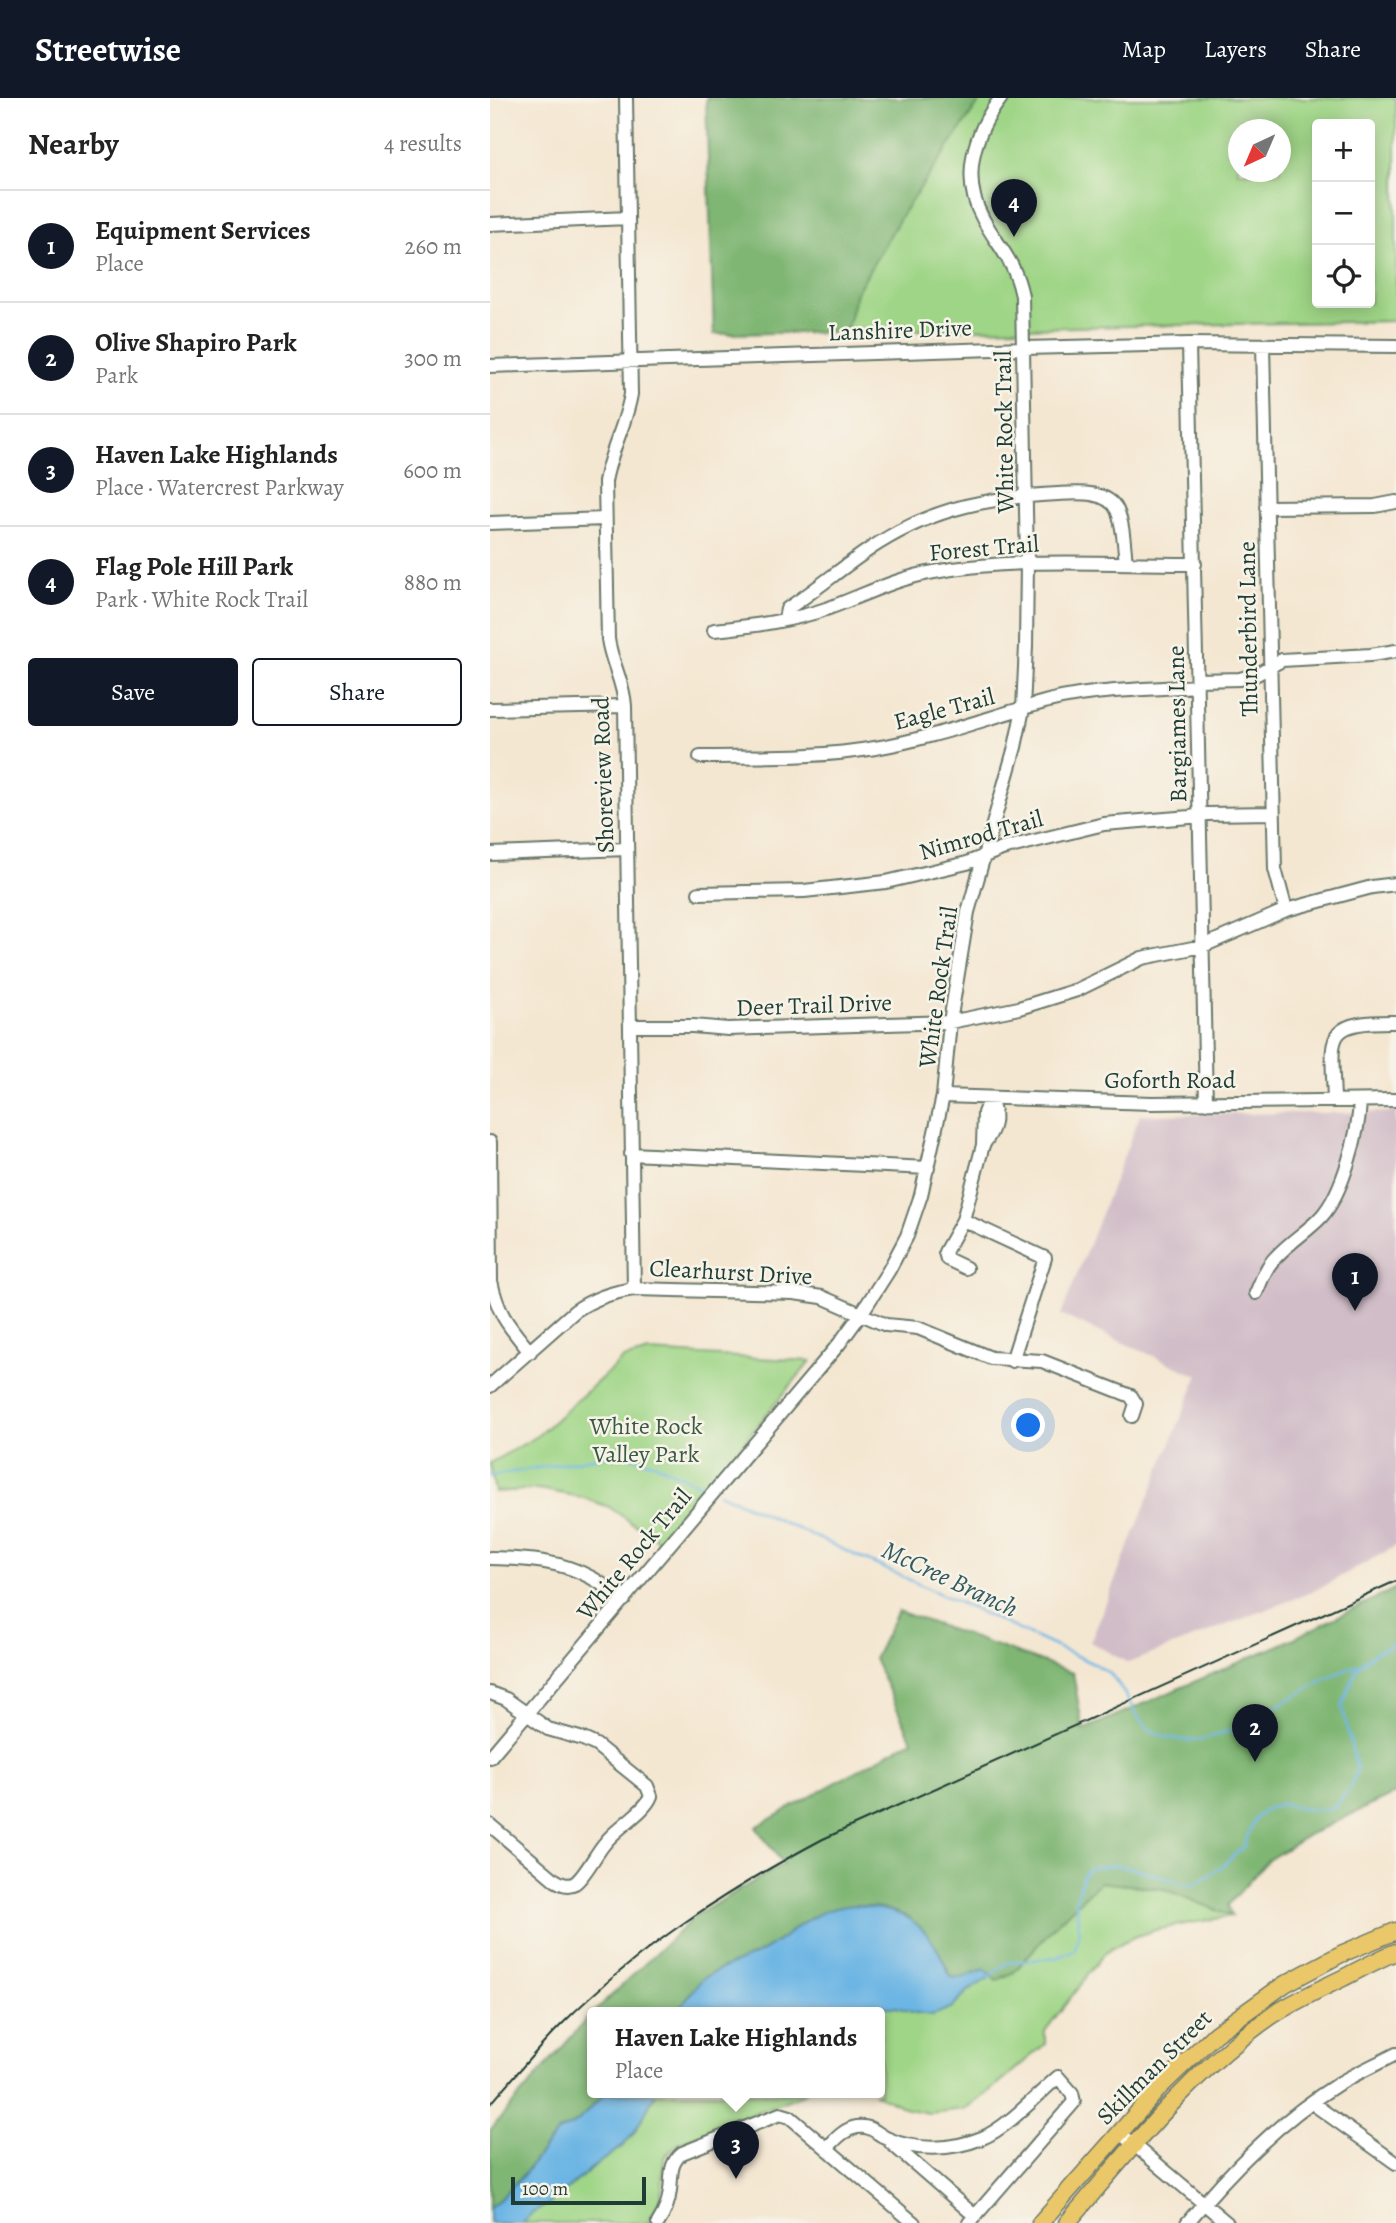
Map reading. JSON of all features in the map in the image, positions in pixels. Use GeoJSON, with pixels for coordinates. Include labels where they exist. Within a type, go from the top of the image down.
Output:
{"type":"FeatureCollection","features":[{"type":"Feature","properties":{"kind":"main road","name":"Skillman Street"},"geometry":{"type":"LineString","coordinates":[[1040,2223],[1119,2132],[1215,2034],[1285,1984],[1341,1954],[1396,1931]]}},
{"type":"Feature","properties":{"kind":"main road","name":"Skillman Street"},"geometry":{"type":"LineString","coordinates":[[1067,2223],[1135,2145],[1212,2065],[1241,2040],[1273,2015],[1396,1952]]}},
{"type":"Feature","properties":{"kind":"main road"},"geometry":{"type":"LineString","coordinates":[[1310,1972],[1318,1990]]}},
{"type":"Feature","properties":{"kind":"street","name":"Shoreview Road"},"geometry":{"type":"LineString","coordinates":[[626,98],[631,394],[606,474],[606,519],[608,639],[610,656],[625,695],[634,1289]]}},
{"type":"Feature","properties":{"kind":"street","name":"White Rock Trail"},"geometry":{"type":"LineString","coordinates":[[490,1758],[861,1314],[889,1270],[906,1236],[928,1168],[943,1096],[950,1022],[968,912],[1015,747],[1023,709],[1027,495],[1023,308],[1020,284],[1008,256],[982,218],[971,187],[971,163],[975,147],[1001,98]]}},
{"type":"Feature","properties":{"kind":"street"},"geometry":{"type":"LineString","coordinates":[[490,224],[628,218]]}},
{"type":"Feature","properties":{"kind":"street","name":"Lanshire Drive"},"geometry":{"type":"LineString","coordinates":[[490,366],[1189,344],[1396,346]]}},
{"type":"Feature","properties":{"kind":"street","name":"Bargiames Lane"},"geometry":{"type":"LineString","coordinates":[[1189,344],[1206,1102]]}},
{"type":"Feature","properties":{"kind":"street","name":"Thunderbird Lane"},"geometry":{"type":"LineString","coordinates":[[1264,345],[1275,869],[1286,910]]}},
{"type":"Feature","properties":{"kind":"street","name":"Forest Trail"},"geometry":{"type":"LineString","coordinates":[[785,620],[787,609],[878,544],[952,509],[987,500],[1027,495],[1087,493],[1104,499],[1116,508],[1122,529],[1126,563]]}},
{"type":"Feature","properties":{"kind":"street"},"geometry":{"type":"LineString","coordinates":[[1266,508],[1375,506],[1396,502]]}},
{"type":"Feature","properties":{"kind":"street"},"geometry":{"type":"LineString","coordinates":[[490,523],[606,519]]}},
{"type":"Feature","properties":{"kind":"street","name":"Forest Trail"},"geometry":{"type":"LineString","coordinates":[[714,630],[785,620],[826,608],[906,578],[936,572],[1027,563],[1195,564]]}},
{"type":"Feature","properties":{"kind":"street","name":"Eagle Trail"},"geometry":{"type":"LineString","coordinates":[[700,757],[807,755],[874,748],[923,738],[1034,705],[1087,695],[1240,678],[1257,674],[1282,660],[1396,651]]}},
{"type":"Feature","properties":{"kind":"street"},"geometry":{"type":"LineString","coordinates":[[490,709],[625,706]]}},
{"type":"Feature","properties":{"kind":"street","name":"Nimrod Trail"},"geometry":{"type":"LineString","coordinates":[[699,893],[840,888],[905,878],[967,863],[1002,849],[1104,824],[1273,813]]}},
{"type":"Feature","properties":{"kind":"street"},"geometry":{"type":"LineString","coordinates":[[490,854],[627,849]]}},
{"type":"Feature","properties":{"kind":"street","name":"Deer Trail Drive"},"geometry":{"type":"LineString","coordinates":[[630,1026],[693,1026],[728,1030],[950,1022],[1047,1001],[1077,990],[1142,958],[1203,946],[1286,910],[1372,887],[1396,884]]}},
{"type":"Feature","properties":{"kind":"street"},"geometry":{"type":"LineString","coordinates":[[1334,1100],[1333,1046],[1336,1036],[1343,1029],[1357,1023],[1396,1021]]}},
{"type":"Feature","properties":{"kind":"street","name":"Goforth Road"},"geometry":{"type":"LineString","coordinates":[[943,1096],[1206,1102],[1396,1100]]}},
{"type":"Feature","properties":{"kind":"street"},"geometry":{"type":"LineString","coordinates":[[966,1268],[947,1259],[945,1252],[963,1220],[983,1145],[993,1130],[996,1113],[990,1098]]}},
{"type":"Feature","properties":{"kind":"street"},"geometry":{"type":"LineString","coordinates":[[1256,1293],[1271,1262],[1323,1215],[1332,1202],[1356,1137],[1360,1101]]}},
{"type":"Feature","properties":{"kind":"street"},"geometry":{"type":"LineString","coordinates":[[490,1142],[491,1281],[498,1309],[507,1325],[530,1352]]}},
{"type":"Feature","properties":{"kind":"street"},"geometry":{"type":"LineString","coordinates":[[631,1154],[928,1168]]}},
{"type":"Feature","properties":{"kind":"street"},"geometry":{"type":"LineString","coordinates":[[963,1220],[1045,1258],[1012,1360]]}},
{"type":"Feature","properties":{"kind":"street","name":"Clearhurst Drive"},"geometry":{"type":"LineString","coordinates":[[490,1387],[575,1311],[588,1302],[614,1292],[634,1289],[801,1293],[821,1297],[886,1325],[918,1328],[991,1359],[1042,1361],[1131,1395],[1136,1404],[1132,1416]]}},
{"type":"Feature","properties":{"kind":"street"},"geometry":{"type":"LineString","coordinates":[[490,1558],[534,1559],[570,1568],[593,1578],[624,1600]]}},
{"type":"Feature","properties":{"kind":"street"},"geometry":{"type":"LineString","coordinates":[[490,1693],[506,1699],[548,1729],[596,1745],[647,1786],[652,1796],[648,1805],[634,1814],[607,1840],[579,1880],[571,1885],[562,1885],[555,1880],[490,1825]]}},
{"type":"Feature","properties":{"kind":"street"},"geometry":{"type":"LineString","coordinates":[[1187,2223],[1250,2154],[1277,2129],[1339,2084],[1396,2054]]}},
{"type":"Feature","properties":{"kind":"street"},"geometry":{"type":"LineString","coordinates":[[827,2148],[843,2132],[857,2127],[870,2127],[972,2219],[1074,2102],[1072,2093],[1058,2077],[1003,2126],[982,2138],[947,2148],[925,2148],[885,2138]]}},
{"type":"Feature","properties":{"kind":"street"},"geometry":{"type":"LineString","coordinates":[[1312,2103],[1396,2162]]}},
{"type":"Feature","properties":{"kind":"street"},"geometry":{"type":"LineString","coordinates":[[658,2223],[667,2205],[671,2166],[675,2159],[682,2153],[780,2114],[790,2117],[914,2223]]}},
{"type":"Feature","properties":{"kind":"street"},"geometry":{"type":"LineString","coordinates":[[1119,2132],[1227,2223]]}},
{"type":"Feature","properties":{"kind":"shaded area"},"geometry":{"type":"Polygon","coordinates":[[[1396,1112],[1396,1546],[1314,1591],[1128,1663],[1090,1642],[1198,1376],[1061,1315],[1140,1115],[1396,1112]]]}},
{"type":"Feature","properties":{"kind":"green space"},"geometry":{"type":"Polygon","coordinates":[[[706,98],[982,98],[903,213],[856,293],[846,332],[714,334],[706,98]]]}},
{"type":"Feature","properties":{"kind":"green space"},"geometry":{"type":"Polygon","coordinates":[[[708,98],[1396,98],[1396,321],[714,334],[708,98]]]}},
{"type":"Feature","properties":{"kind":"green space","name":"White Rock Valley Park"},"geometry":{"type":"Polygon","coordinates":[[[649,1352],[811,1361],[660,1542],[609,1507],[581,1497],[538,1489],[495,1492],[490,1463],[536,1437],[623,1359],[649,1352]]]}},
{"type":"Feature","properties":{"kind":"green space"},"geometry":{"type":"Polygon","coordinates":[[[1396,1588],[1396,1793],[1310,1834],[1268,1860],[1228,1905],[1231,1916],[1165,1889],[1100,1882],[1054,1926],[1014,1972],[996,1981],[985,1969],[961,1978],[951,1977],[938,1950],[909,1917],[886,1909],[855,1905],[795,1928],[782,1940],[755,1955],[720,1969],[691,1992],[682,2007],[599,2007],[695,1916],[783,1864],[756,1827],[912,1740],[874,1659],[898,1611],[1073,1673],[1083,1730],[1284,1643],[1396,1588]]]}},
{"type":"Feature","properties":{"kind":"green space"},"geometry":{"type":"Polygon","coordinates":[[[1100,1882],[1165,1889],[1231,1916],[1148,1932],[1117,1945],[1103,1955],[1045,2031],[1045,2044],[984,2096],[964,2109],[929,2113],[908,2109],[884,2098],[885,2007],[916,2013],[953,2007],[968,1991],[992,1976],[1014,1972],[1054,1926],[1100,1882]]]}},
{"type":"Feature","properties":{"kind":"green space"},"geometry":{"type":"Polygon","coordinates":[[[587,2019],[587,2098],[600,2098],[577,2122],[558,2132],[525,2173],[490,2209],[490,2130],[587,2019]]]}},
{"type":"Feature","properties":{"kind":"green space"},"geometry":{"type":"Polygon","coordinates":[[[653,2098],[793,2098],[685,2140],[671,2150],[664,2160],[661,2197],[649,2220],[651,2223],[521,2223],[555,2200],[594,2166],[623,2146],[653,2098]]]}},
{"type":"Feature","properties":{"kind":"water"},"geometry":{"type":"Polygon","coordinates":[[[855,1905],[902,1915],[928,1936],[951,1977],[961,1978],[985,1969],[992,1976],[968,1991],[953,2007],[933,2015],[896,2007],[682,2007],[704,1978],[759,1953],[814,1916],[839,1907],[855,1905]]]}},
{"type":"Feature","properties":{"kind":"water"},"geometry":{"type":"Polygon","coordinates":[[[600,2098],[653,2098],[634,2133],[623,2146],[594,2166],[555,2200],[521,2223],[490,2223],[490,2209],[525,2173],[558,2132],[577,2122],[600,2098]]]}},
{"type":"Feature","properties":{"kind":"waterway","name":"McCree Branch"},"geometry":{"type":"LineString","coordinates":[[490,1476],[610,1455],[637,1458],[656,1464],[709,1489]]}},
{"type":"Feature","properties":{"kind":"waterway","name":"McCree Branch"},"geometry":{"type":"LineString","coordinates":[[719,1493],[1096,1665],[1115,1680],[1145,1725],[1167,1737],[1198,1740],[1218,1735],[1259,1716],[1319,1682],[1359,1665]]}},
{"type":"Feature","properties":{"kind":"waterway"},"geometry":{"type":"LineString","coordinates":[[989,1977],[1007,1963],[1058,1957],[1075,1950],[1079,1932],[1076,1901],[1083,1875],[1090,1868],[1114,1865],[1137,1869],[1184,1884],[1196,1884],[1220,1868],[1243,1847],[1254,1820],[1266,1809],[1282,1804],[1324,1810],[1335,1806],[1350,1788],[1357,1769],[1342,1707],[1352,1680],[1359,1665],[1376,1652],[1396,1643]]}},
{"type":"Feature","properties":{"kind":"tram line"},"geometry":{"type":"LineString","coordinates":[[490,2105],[552,2035],[621,1971],[685,1922],[787,1858],[823,1839],[1396,1581]]}},
{"type":"Feature","properties":{"kind":"place","name":"Flag Pole Hill Park"},"geometry":{"type":"Point","coordinates":[1014,237]}},
{"type":"Feature","properties":{"kind":"place","name":"Equipment Services"},"geometry":{"type":"Point","coordinates":[1355,1311]}},
{"type":"Feature","properties":{"kind":"place","name":"Olive Shapiro Park"},"geometry":{"type":"Point","coordinates":[1255,1762]}},
{"type":"Feature","properties":{"kind":"place","name":"Haven Lake Highlands"},"geometry":{"type":"Point","coordinates":[736,2179]}}]}
